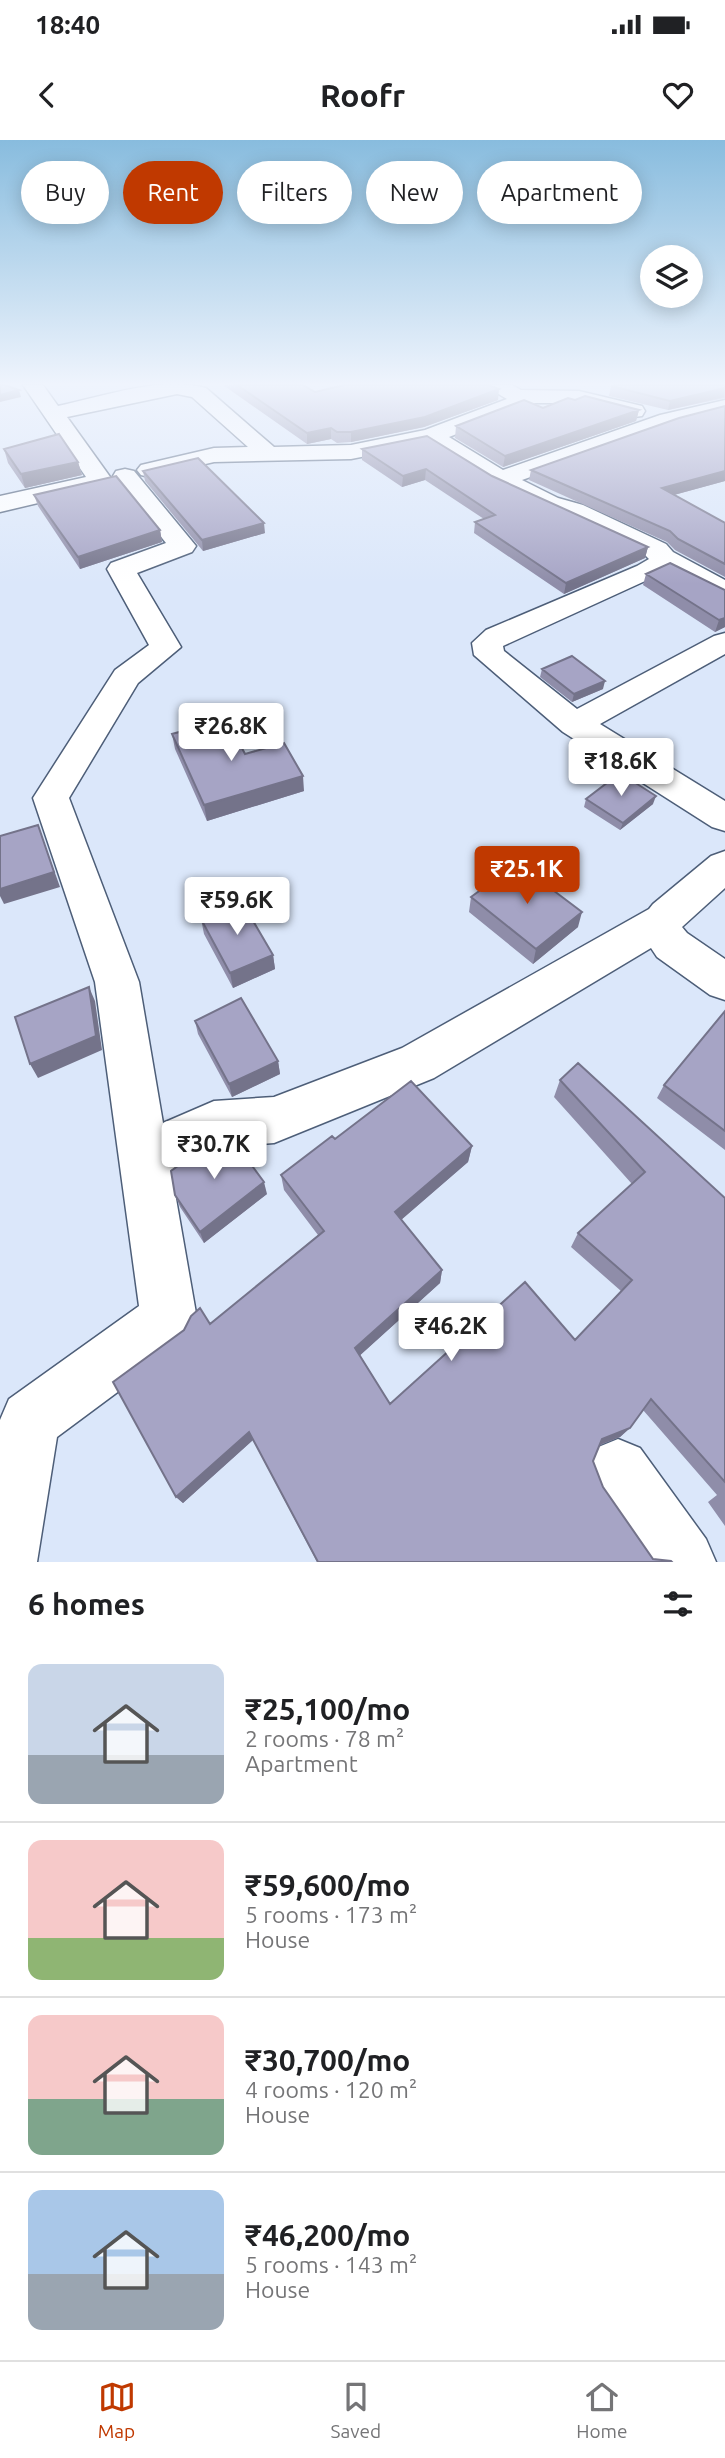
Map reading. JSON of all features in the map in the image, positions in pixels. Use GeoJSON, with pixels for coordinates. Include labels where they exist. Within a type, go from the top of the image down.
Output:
{"type":"FeatureCollection","features":[{"type":"Feature","properties":{"kind":"street"},"geometry":{"type":"LineString","coordinates":[[4,1562],[30,1420],[169,1320],[117,982],[51,798],[126,677],[166,647],[121,569],[183,546],[89,451]]}},
{"type":"Feature","properties":{"kind":"street"},"geometry":{"type":"LineString","coordinates":[[0,504],[214,455],[354,451]]}},
{"type":"Feature","properties":{"kind":"street"},"geometry":{"type":"LineString","coordinates":[[456,451],[501,479],[656,550],[663,558],[725,592]]}},
{"type":"Feature","properties":{"kind":"street"},"geometry":{"type":"LineString","coordinates":[[501,479],[581,451]]}},
{"type":"Feature","properties":{"kind":"street"},"geometry":{"type":"LineString","coordinates":[[663,558],[661,563],[647,572],[486,643],[489,655],[498,666],[575,724],[725,818]]}},
{"type":"Feature","properties":{"kind":"street"},"geometry":{"type":"LineString","coordinates":[[575,724],[725,642]]}},
{"type":"Feature","properties":{"kind":"street"},"geometry":{"type":"LineString","coordinates":[[144,1158],[214,1124],[274,1120],[418,1063],[661,922],[725,866]]}},
{"type":"Feature","properties":{"kind":"street"},"geometry":{"type":"LineString","coordinates":[[661,922],[660,929],[672,945],[725,982]]}},
{"type":"Feature","properties":{"kind":"street"},"geometry":{"type":"LineString","coordinates":[[618,1470],[678,1560]]}},
{"type":"Feature","properties":{"kind":"building"},"geometry":{"type":"Polygon","coordinates":[[[6,451],[71,451],[78,462],[21,474],[6,451]]]}},
{"type":"Feature","properties":{"kind":"building"},"geometry":{"type":"Polygon","coordinates":[[[366,451],[452,451],[492,476],[648,547],[566,583],[475,522],[495,515],[426,469],[403,476],[366,451]]]}},
{"type":"Feature","properties":{"kind":"building"},"geometry":{"type":"Polygon","coordinates":[[[497,451],[519,451],[505,456],[497,451]]]}},
{"type":"Feature","properties":{"kind":"building"},"geometry":{"type":"Polygon","coordinates":[[[584,451],[725,451],[725,471],[662,488],[725,523],[725,564],[678,539],[670,531],[531,470],[584,451]]]}},
{"type":"Feature","properties":{"kind":"building"},"geometry":{"type":"Polygon","coordinates":[[[198,458],[264,523],[202,540],[143,471],[198,458]]]}},
{"type":"Feature","properties":{"kind":"building"},"geometry":{"type":"Polygon","coordinates":[[[116,476],[160,530],[78,557],[34,495],[116,476]]]}},
{"type":"Feature","properties":{"kind":"building"},"geometry":{"type":"Polygon","coordinates":[[[670,563],[725,590],[725,618],[719,620],[646,574],[670,563]]]}},
{"type":"Feature","properties":{"kind":"building"},"geometry":{"type":"Polygon","coordinates":[[[572,656],[605,681],[574,694],[542,669],[572,656]]]}},
{"type":"Feature","properties":{"kind":"building"},"geometry":{"type":"Polygon","coordinates":[[[227,719],[245,754],[284,743],[303,776],[204,805],[172,734],[227,719]]]}},
{"type":"Feature","properties":{"kind":"building"},"geometry":{"type":"Polygon","coordinates":[[[620,773],[656,796],[623,823],[586,799],[620,773]]]}},
{"type":"Feature","properties":{"kind":"building"},"geometry":{"type":"Polygon","coordinates":[[[38,825],[54,872],[0,889],[0,836],[38,825]]]}},
{"type":"Feature","properties":{"kind":"building"},"geometry":{"type":"Polygon","coordinates":[[[517,863],[582,912],[536,949],[471,897],[517,863]]]}},
{"type":"Feature","properties":{"kind":"building"},"geometry":{"type":"Polygon","coordinates":[[[242,902],[273,955],[230,973],[201,919],[242,902]]]}},
{"type":"Feature","properties":{"kind":"building"},"geometry":{"type":"Polygon","coordinates":[[[89,987],[96,1036],[30,1064],[15,1017],[89,987]]]}},
{"type":"Feature","properties":{"kind":"building"},"geometry":{"type":"Polygon","coordinates":[[[241,998],[278,1061],[229,1084],[195,1021],[241,998]]]}},
{"type":"Feature","properties":{"kind":"building"},"geometry":{"type":"Polygon","coordinates":[[[725,1011],[725,1131],[664,1085],[725,1011]]]}},
{"type":"Feature","properties":{"kind":"building"},"geometry":{"type":"Polygon","coordinates":[[[578,1063],[725,1198],[725,1482],[651,1399],[630,1428],[602,1439],[593,1461],[603,1487],[653,1559],[672,1562],[318,1562],[249,1432],[176,1497],[113,1382],[184,1330],[191,1316],[200,1308],[210,1324],[324,1231],[281,1175],[332,1136],[335,1139],[411,1081],[472,1146],[395,1212],[442,1270],[355,1348],[390,1404],[525,1282],[575,1340],[632,1280],[578,1233],[645,1172],[560,1080],[578,1063]]]}},
{"type":"Feature","properties":{"kind":"building"},"geometry":{"type":"Polygon","coordinates":[[[230,1136],[264,1182],[200,1232],[175,1195],[171,1171],[218,1137],[230,1136]]]}}]}
